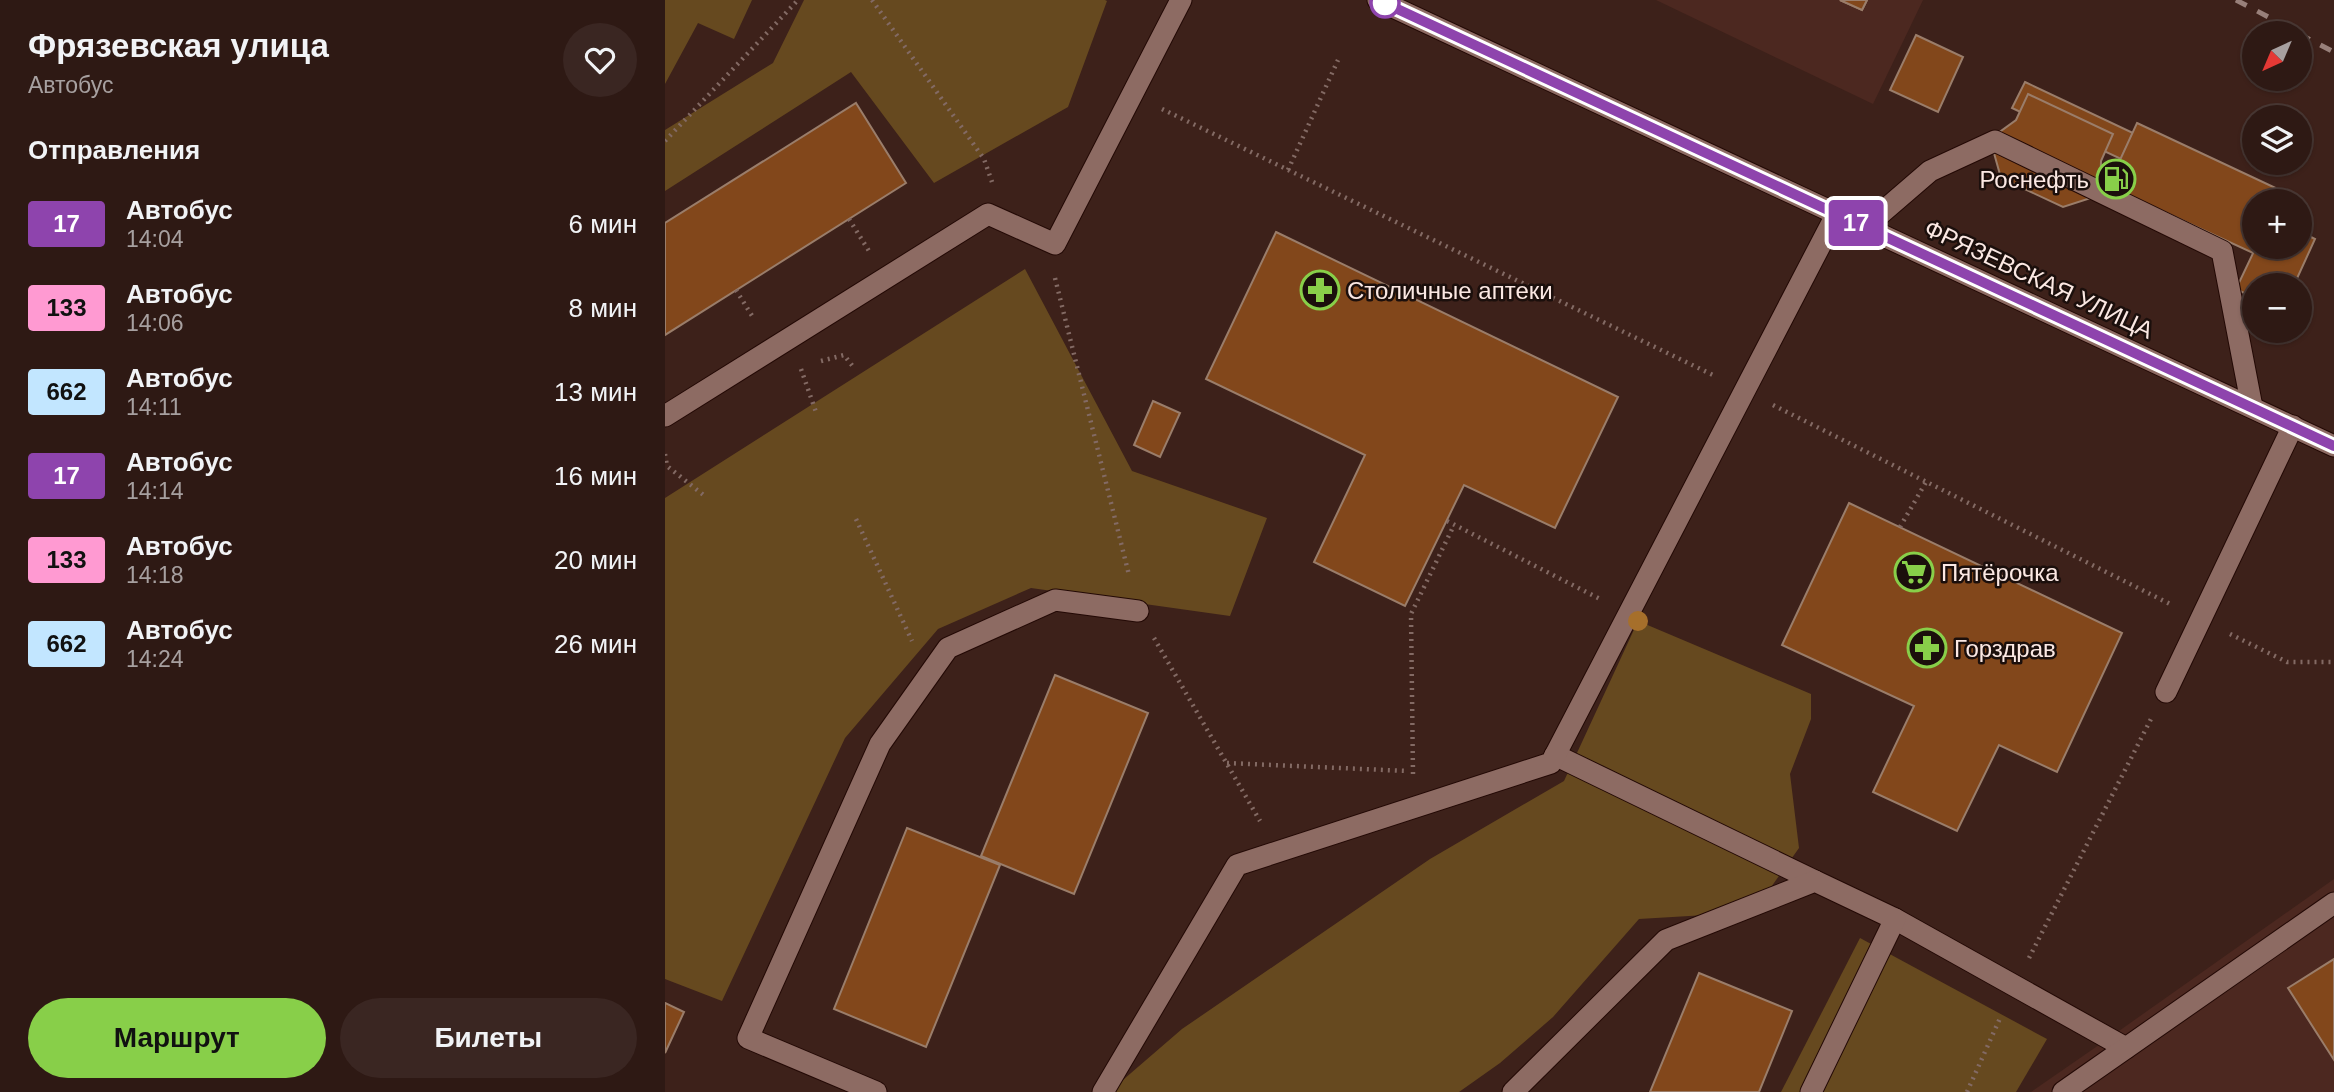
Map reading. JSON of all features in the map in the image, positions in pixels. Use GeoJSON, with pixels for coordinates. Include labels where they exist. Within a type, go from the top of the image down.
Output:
{"type":"FeatureCollection","features":[{"type":"Feature","properties":{"kind":"main road"},"geometry":{"type":"LineString","coordinates":[[665,416],[988,214],[1055,244],[1181,0]]}},
{"type":"Feature","properties":{"kind":"main road","name":"ФРЯЗЕВСКАЯ УЛИЦА"},"geometry":{"type":"LineString","coordinates":[[1378,0],[2334,446]]}},
{"type":"Feature","properties":{"kind":"main road"},"geometry":{"type":"LineString","coordinates":[[1865,227],[1930,171],[1995,141],[2222,251],[2252,407]]}},
{"type":"Feature","properties":{"kind":"main road"},"geometry":{"type":"LineString","coordinates":[[1103,1092],[1237,865],[1414,810],[1551,763],[1836,215]]}},
{"type":"Feature","properties":{"kind":"main road"},"geometry":{"type":"LineString","coordinates":[[2165,691],[2293,426]]}},
{"type":"Feature","properties":{"kind":"main road"},"geometry":{"type":"LineString","coordinates":[[876,1092],[748,1038],[880,744],[948,648],[1055,600],[1138,611]]}},
{"type":"Feature","properties":{"kind":"main road"},"geometry":{"type":"LineString","coordinates":[[1555,755],[1895,919],[2126,1048]]}},
{"type":"Feature","properties":{"kind":"main road"},"geometry":{"type":"LineString","coordinates":[[1513,1092],[1666,940],[1815,881]]}},
{"type":"Feature","properties":{"kind":"main road"},"geometry":{"type":"LineString","coordinates":[[2063,1092],[2334,903]]}},
{"type":"Feature","properties":{"kind":"main road"},"geometry":{"type":"LineString","coordinates":[[1811,1092],[1895,919]]}},
{"type":"Feature","properties":{"kind":"path"},"geometry":{"type":"LineString","coordinates":[[665,142],[798,0]]}},
{"type":"Feature","properties":{"kind":"path"},"geometry":{"type":"LineString","coordinates":[[872,0],[984,159],[1006,222]]}},
{"type":"Feature","properties":{"kind":"path"},"geometry":{"type":"LineString","coordinates":[[878,8],[879,0]]}},
{"type":"Feature","properties":{"kind":"path"},"geometry":{"type":"LineString","coordinates":[[1288,170],[1338,60]]}},
{"type":"Feature","properties":{"kind":"path"},"geometry":{"type":"LineString","coordinates":[[1133,94],[1744,391],[2287,662],[2334,662]]}},
{"type":"Feature","properties":{"kind":"path"},"geometry":{"type":"LineString","coordinates":[[1045,239],[1138,611],[1277,852]]}},
{"type":"Feature","properties":{"kind":"path"},"geometry":{"type":"LineString","coordinates":[[781,343],[800,367],[817,415]]}},
{"type":"Feature","properties":{"kind":"path"},"geometry":{"type":"LineString","coordinates":[[800,367],[844,355],[854,368]]}},
{"type":"Feature","properties":{"kind":"path"},"geometry":{"type":"LineString","coordinates":[[665,454],[667,466],[706,497]]}},
{"type":"Feature","properties":{"kind":"path"},"geometry":{"type":"LineString","coordinates":[[1900,527],[1926,482]]}},
{"type":"Feature","properties":{"kind":"path"},"geometry":{"type":"LineString","coordinates":[[856,519],[928,677]]}},
{"type":"Feature","properties":{"kind":"path"},"geometry":{"type":"LineString","coordinates":[[1447,521],[1629,614]]}},
{"type":"Feature","properties":{"kind":"path"},"geometry":{"type":"LineString","coordinates":[[1414,810],[1411,614],[1454,525]]}},
{"type":"Feature","properties":{"kind":"path"},"geometry":{"type":"LineString","coordinates":[[1967,1092],[2016,985],[2165,691]]}},
{"type":"Feature","properties":{"kind":"path"},"geometry":{"type":"LineString","coordinates":[[1226,763],[1426,772]]}},
{"type":"Feature","properties":{"kind":"shaded area"},"geometry":{"type":"Polygon","coordinates":[[[665,0],[752,0],[734,39],[698,23],[665,84],[665,0]]]}},
{"type":"Feature","properties":{"kind":"shaded area"},"geometry":{"type":"Polygon","coordinates":[[[804,0],[1107,1],[1068,107],[934,183],[851,72],[665,191],[665,130],[773,63],[804,0]]]}},
{"type":"Feature","properties":{"kind":"shaded area"},"geometry":{"type":"Polygon","coordinates":[[[1656,0],[1923,0],[1873,104],[1656,0]]]}},
{"type":"Feature","properties":{"kind":"shaded area"},"geometry":{"type":"Polygon","coordinates":[[[1025,269],[1132,471],[1267,518],[1230,616],[1031,588],[938,629],[845,738],[722,1001],[665,979],[665,498],[1025,269]]]}},
{"type":"Feature","properties":{"kind":"shaded area"},"geometry":{"type":"Polygon","coordinates":[[[1638,621],[1811,694],[1811,719],[1790,774],[1799,848],[1759,904],[1706,915],[1639,919],[1553,1017],[1500,1063],[1459,1092],[1109,1092],[1182,1029],[1430,859],[1564,781],[1638,621]]]}},
{"type":"Feature","properties":{"kind":"shaded area"},"geometry":{"type":"Polygon","coordinates":[[[2334,879],[2334,1092],[2031,1092],[2109,1038],[2334,879]]]}},
{"type":"Feature","properties":{"kind":"shaded area"},"geometry":{"type":"Polygon","coordinates":[[[1860,938],[2047,1039],[2016,1092],[1781,1092],[1860,938]]]}},
{"type":"Feature","properties":{"kind":"building"},"geometry":{"type":"Polygon","coordinates":[[[1840,0],[1867,0],[1862,10],[1840,0]]]}},
{"type":"Feature","properties":{"kind":"building"},"geometry":{"type":"Polygon","coordinates":[[[1840,0],[1867,0],[1862,10],[1840,0]]]}},
{"type":"Feature","properties":{"kind":"building"},"geometry":{"type":"Polygon","coordinates":[[[1916,35],[1963,57],[1938,112],[1890,90],[1916,35]]]}},
{"type":"Feature","properties":{"kind":"building"},"geometry":{"type":"Polygon","coordinates":[[[2025,82],[2133,133],[2121,159],[2012,108],[2025,82]]]}},
{"type":"Feature","properties":{"kind":"building"},"geometry":{"type":"Polygon","coordinates":[[[2028,94],[2113,134],[2101,161],[2100,195],[2063,207],[2001,178],[1990,139],[2016,120],[2028,94]]]}},
{"type":"Feature","properties":{"kind":"building"},"geometry":{"type":"Polygon","coordinates":[[[856,103],[906,183],[665,335],[665,223],[856,103]]]}},
{"type":"Feature","properties":{"kind":"building"},"geometry":{"type":"Polygon","coordinates":[[[2137,123],[2242,172],[2242,175],[2248,175],[2278,189],[2242,189],[2242,248],[2108,186],[2137,123]]]}},
{"type":"Feature","properties":{"kind":"building"},"geometry":{"type":"Polygon","coordinates":[[[1276,232],[1618,397],[1555,528],[1464,485],[1405,606],[1314,562],[1365,455],[1206,379],[1276,232]]]}},
{"type":"Feature","properties":{"kind":"building"},"geometry":{"type":"Polygon","coordinates":[[[2250,259],[2306,259],[2299,273],[2244,273],[2250,259]]]}},
{"type":"Feature","properties":{"kind":"building"},"geometry":{"type":"Polygon","coordinates":[[[2242,276],[2242,292],[2236,289],[2242,276]]]}},
{"type":"Feature","properties":{"kind":"building"},"geometry":{"type":"Polygon","coordinates":[[[1153,401],[1180,413],[1160,457],[1134,445],[1153,401]]]}},
{"type":"Feature","properties":{"kind":"building"},"geometry":{"type":"Polygon","coordinates":[[[1849,503],[2122,633],[2057,772],[1999,745],[1957,831],[1873,792],[1914,706],[1782,645],[1849,503]]]}},
{"type":"Feature","properties":{"kind":"building"},"geometry":{"type":"Polygon","coordinates":[[[1055,675],[1148,713],[1074,894],[981,856],[1055,675]]]}},
{"type":"Feature","properties":{"kind":"building"},"geometry":{"type":"Polygon","coordinates":[[[907,828],[1000,865],[926,1047],[834,1009],[907,828]]]}},
{"type":"Feature","properties":{"kind":"building"},"geometry":{"type":"Polygon","coordinates":[[[2334,959],[2334,1060],[2288,988],[2334,959]]]}},
{"type":"Feature","properties":{"kind":"building"},"geometry":{"type":"Polygon","coordinates":[[[1699,973],[1792,1011],[1759,1092],[1650,1092],[1699,973]]]}},
{"type":"Feature","properties":{"kind":"building"},"geometry":{"type":"Polygon","coordinates":[[[665,1003],[684,1012],[665,1053],[665,1003]]]}},
{"type":"Feature","properties":{"kind":"railway"},"geometry":{"type":"LineString","coordinates":[[2236,0],[2276,21]]}},
{"type":"Feature","properties":{"kind":"railway"},"geometry":{"type":"LineString","coordinates":[[2312,41],[2334,52]]}},
{"type":"Feature","properties":{"kind":"bus line","name":"17"},"geometry":{"type":"LineString","coordinates":[[1378,0],[2334,446]]}},
{"type":"Feature","properties":{"kind":"place","name":"Роснефть"},"geometry":{"type":"Point","coordinates":[2116,179]}},
{"type":"Feature","properties":{"kind":"place","name":"Столичные аптеки"},"geometry":{"type":"Point","coordinates":[1320,290]}},
{"type":"Feature","properties":{"kind":"place","name":"Пятёрочка"},"geometry":{"type":"Point","coordinates":[1914,572]}},
{"type":"Feature","properties":{"kind":"place","name":"Горздрав"},"geometry":{"type":"Point","coordinates":[1927,648]}}]}
